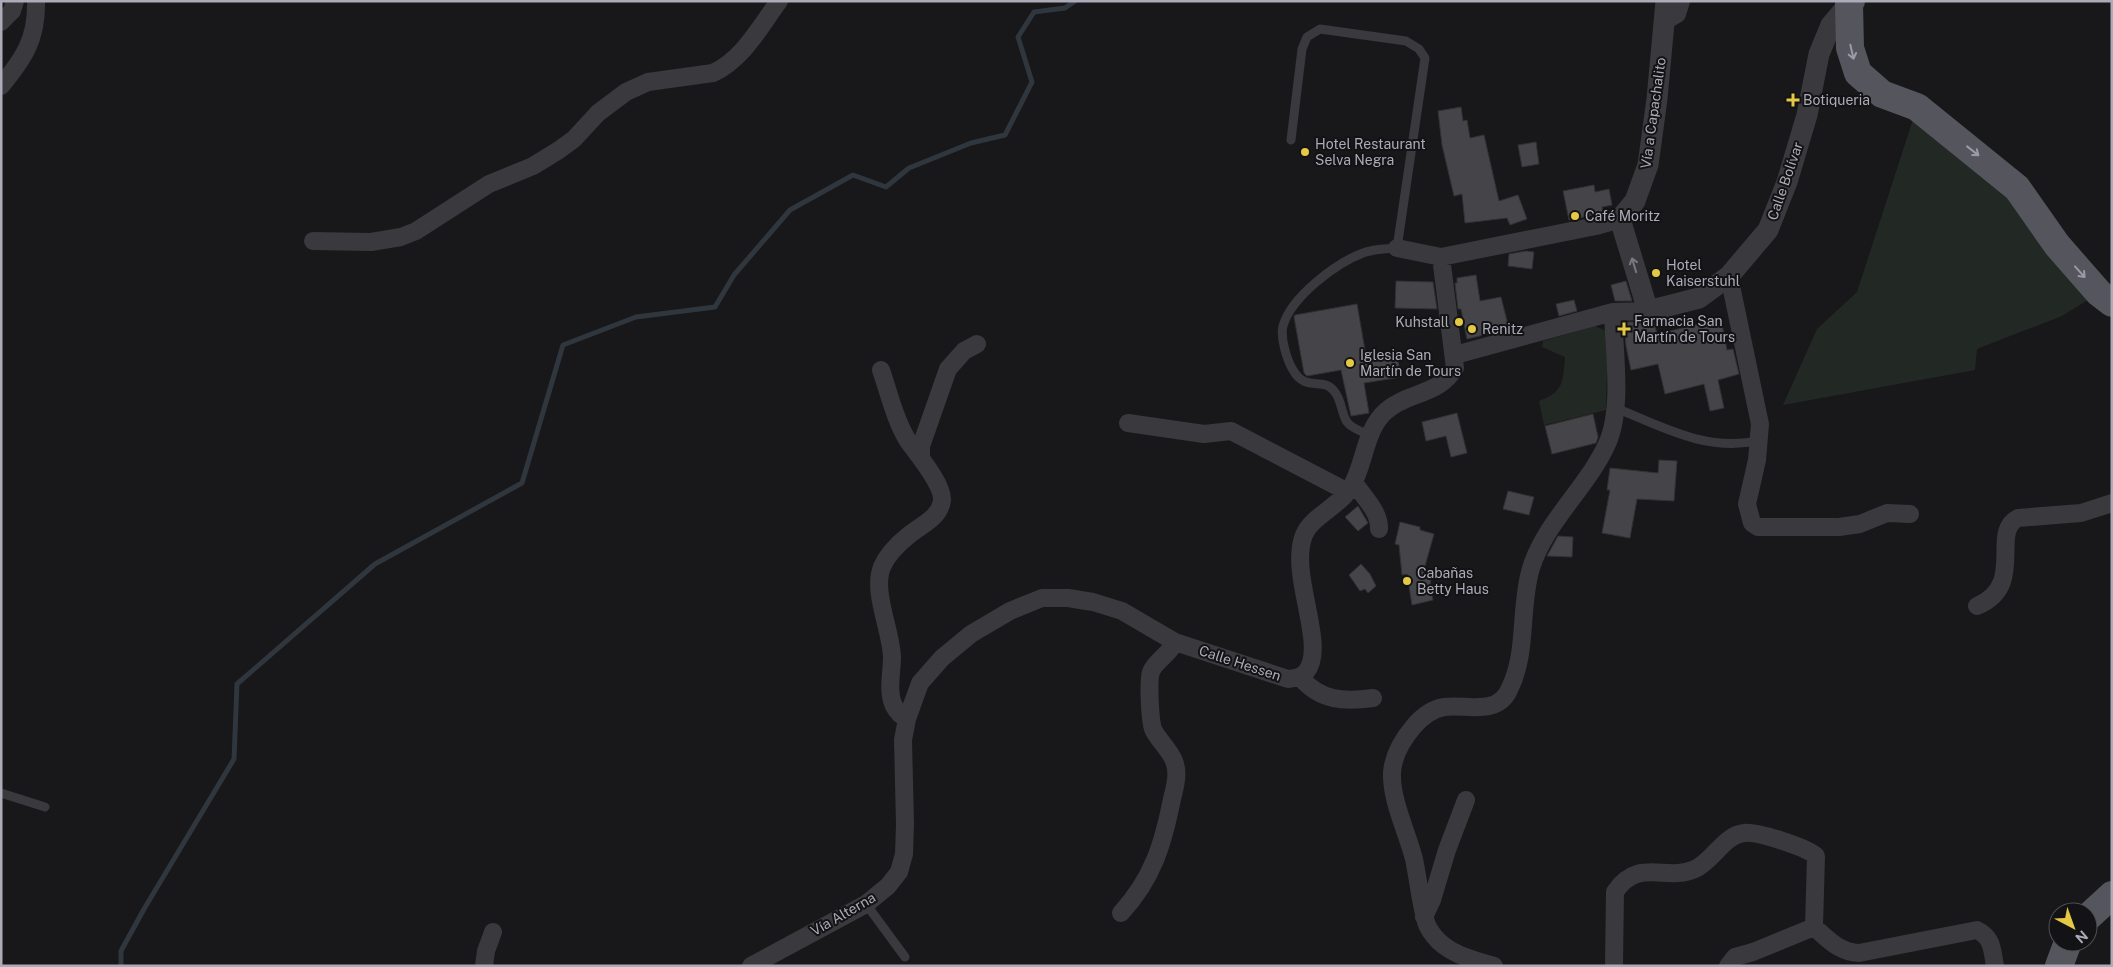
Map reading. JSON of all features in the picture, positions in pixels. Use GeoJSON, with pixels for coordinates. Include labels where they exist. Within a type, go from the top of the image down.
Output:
{"type":"FeatureCollection","features":[{"type":"Feature","properties":{"kind":"main road"},"geometry":{"type":"LineString","coordinates":[[1850,2],[1850,48],[1858,73],[1882,94],[1917,107],[2017,188],[2057,246],[2099,292],[2112,303]]}},
{"type":"Feature","properties":{"kind":"main road"},"geometry":{"type":"LineString","coordinates":[[2098,907],[2112,894]]}},
{"type":"Feature","properties":{"kind":"main road"},"geometry":{"type":"LineString","coordinates":[[2059,966],[2064,952]]}},
{"type":"Feature","properties":{"kind":"street"},"geometry":{"type":"LineString","coordinates":[[1,22],[12,11],[15,1]]}},
{"type":"Feature","properties":{"kind":"street"},"geometry":{"type":"LineString","coordinates":[[1,86],[9,69],[31,43],[36,1]]}},
{"type":"Feature","properties":{"kind":"street"},"geometry":{"type":"LineString","coordinates":[[313,241],[371,242],[416,231],[489,184],[534,166],[560,150],[598,113],[626,92],[648,82],[712,73],[722,69],[739,55],[779,1]]}},
{"type":"Feature","properties":{"kind":"street"},"geometry":{"type":"LineString","coordinates":[[1666,11],[1677,14],[1682,1]]}},
{"type":"Feature","properties":{"kind":"street","name":"Calle Bolívar"},"geometry":{"type":"LineString","coordinates":[[1455,355],[1613,312],[1648,311],[1699,298],[1729,276],[1768,230],[1787,182],[1806,115],[1819,54],[1831,25],[1850,2]]}},
{"type":"Feature","properties":{"kind":"street","name":"Vía a Capachalito"},"geometry":{"type":"LineString","coordinates":[[1620,219],[1635,202],[1648,165],[1666,11]]}},
{"type":"Feature","properties":{"kind":"street"},"geometry":{"type":"LineString","coordinates":[[1397,248],[1441,257],[1596,226],[1620,219],[1648,311]]}},
{"type":"Feature","properties":{"kind":"street"},"geometry":{"type":"LineString","coordinates":[[1441,257],[1455,355]]}},
{"type":"Feature","properties":{"kind":"street"},"geometry":{"type":"LineString","coordinates":[[1729,276],[1760,424],[1760,440],[1747,504],[1750,521],[1755,526],[1839,527],[1860,524],[1887,513],[1910,514]]}},
{"type":"Feature","properties":{"kind":"street"},"geometry":{"type":"LineString","coordinates":[[1494,966],[1472,960],[1448,949],[1435,938],[1424,917],[1413,856],[1394,793],[1392,772],[1395,754],[1415,724],[1432,711],[1442,707],[1490,707],[1507,695],[1519,663],[1524,603],[1532,566],[1547,534],[1607,445],[1612,433],[1616,408],[1613,312]]}},
{"type":"Feature","properties":{"kind":"street"},"geometry":{"type":"LineString","coordinates":[[921,458],[921,446],[948,369],[964,351],[977,344]]}},
{"type":"Feature","properties":{"kind":"street","name":"Calle Hessen"},"geometry":{"type":"LineString","coordinates":[[907,719],[920,683],[942,658],[971,634],[1010,611],[1042,598],[1068,598],[1093,602],[1122,611],[1175,642],[1288,679],[1300,677],[1306,672],[1311,662],[1312,650],[1309,618],[1301,584],[1299,550],[1304,533],[1351,487],[1363,462],[1366,444],[1376,421],[1386,410],[1441,385],[1450,377],[1455,368],[1455,355]]}},
{"type":"Feature","properties":{"kind":"street"},"geometry":{"type":"LineString","coordinates":[[881,370],[901,426],[941,494],[940,507],[932,518],[908,535],[882,566],[879,585],[892,656],[891,692],[893,706],[900,716],[907,719]]}},
{"type":"Feature","properties":{"kind":"street"},"geometry":{"type":"LineString","coordinates":[[1128,423],[1204,434],[1231,431],[1351,487],[1376,514],[1380,522],[1379,529]]}},
{"type":"Feature","properties":{"kind":"street"},"geometry":{"type":"LineString","coordinates":[[1977,606],[1992,597],[2000,589],[2005,576],[2006,533],[2013,521],[2018,518],[2081,513],[2112,503]]}},
{"type":"Feature","properties":{"kind":"street"},"geometry":{"type":"LineString","coordinates":[[1121,913],[1138,892],[1152,870],[1164,840],[1171,808],[1176,779],[1174,761],[1152,727],[1150,677],[1155,664],[1170,652],[1175,642]]}},
{"type":"Feature","properties":{"kind":"street"},"geometry":{"type":"LineString","coordinates":[[1300,677],[1309,687],[1326,697],[1349,701],[1373,698]]}},
{"type":"Feature","properties":{"kind":"street","name":"Vía Alterna"},"geometry":{"type":"LineString","coordinates":[[751,966],[866,904],[888,886],[899,872],[904,854],[903,740],[907,719]]}},
{"type":"Feature","properties":{"kind":"street"},"geometry":{"type":"LineString","coordinates":[[1424,917],[1432,900],[1447,850],[1466,800]]}},
{"type":"Feature","properties":{"kind":"street"},"geometry":{"type":"LineString","coordinates":[[1614,966],[1615,892],[1622,882],[1633,874],[1685,872],[1696,869],[1736,835],[1745,832],[1802,847],[1816,856],[1814,927]]}},
{"type":"Feature","properties":{"kind":"street"},"geometry":{"type":"LineString","coordinates":[[1728,966],[1736,957],[1814,927]]}},
{"type":"Feature","properties":{"kind":"street"},"geometry":{"type":"LineString","coordinates":[[1814,927],[1839,948],[1859,953],[1977,930],[1991,941],[1995,966]]}},
{"type":"Feature","properties":{"kind":"street"},"geometry":{"type":"LineString","coordinates":[[484,966],[486,951],[493,932]]}},
{"type":"Feature","properties":{"kind":"lane"},"geometry":{"type":"LineString","coordinates":[[1291,140],[1302,49],[1307,37],[1320,29],[1406,41],[1419,49],[1425,58],[1397,248],[1364,253],[1345,262],[1319,280],[1297,302],[1282,328],[1284,346],[1299,379],[1306,383],[1329,386],[1334,390],[1342,403],[1347,422],[1352,427],[1370,436]]}},
{"type":"Feature","properties":{"kind":"lane"},"geometry":{"type":"LineString","coordinates":[[1616,408],[1676,434],[1711,442],[1732,444],[1760,440]]}},
{"type":"Feature","properties":{"kind":"lane"},"geometry":{"type":"LineString","coordinates":[[1,793],[45,807]]}},
{"type":"Feature","properties":{"kind":"lane"},"geometry":{"type":"LineString","coordinates":[[866,904],[905,957]]}},
{"type":"Feature","properties":{"kind":"shaded area"},"geometry":{"type":"Polygon","coordinates":[[[1917,107],[1984,159],[2099,293],[2062,316],[1977,349],[1975,370],[1783,405],[1817,329],[1857,292],[1917,107]]]}},
{"type":"Feature","properties":{"kind":"shaded area"},"geometry":{"type":"Polygon","coordinates":[[[1595,326],[1608,332],[1606,410],[1544,425],[1539,401],[1553,394],[1561,385],[1565,357],[1542,347],[1543,341],[1595,326]]]}},
{"type":"Feature","properties":{"kind":"building"},"geometry":{"type":"Polygon","coordinates":[[[1461,107],[1463,121],[1467,120],[1470,138],[1484,135],[1499,201],[1518,195],[1527,219],[1510,225],[1507,218],[1465,223],[1462,194],[1454,196],[1442,145],[1438,111],[1461,107]]]}},
{"type":"Feature","properties":{"kind":"building"},"geometry":{"type":"Polygon","coordinates":[[[1536,142],[1539,164],[1522,167],[1518,145],[1536,142]]]}},
{"type":"Feature","properties":{"kind":"building"},"geometry":{"type":"Polygon","coordinates":[[[1594,185],[1595,192],[1609,189],[1612,205],[1602,207],[1603,213],[1569,220],[1563,191],[1594,185]]]}},
{"type":"Feature","properties":{"kind":"building"},"geometry":{"type":"Polygon","coordinates":[[[1526,251],[1534,252],[1532,269],[1508,266],[1509,254],[1526,251]]]}},
{"type":"Feature","properties":{"kind":"building"},"geometry":{"type":"Polygon","coordinates":[[[1476,275],[1480,301],[1501,297],[1509,329],[1467,339],[1461,309],[1458,309],[1455,283],[1457,283],[1457,278],[1476,275]]]}},
{"type":"Feature","properties":{"kind":"building"},"geometry":{"type":"Polygon","coordinates":[[[1396,281],[1433,282],[1437,309],[1395,308],[1396,281]]]}},
{"type":"Feature","properties":{"kind":"building"},"geometry":{"type":"Polygon","coordinates":[[[1626,281],[1632,301],[1615,301],[1611,285],[1626,281]]]}},
{"type":"Feature","properties":{"kind":"building"},"geometry":{"type":"Polygon","coordinates":[[[1574,300],[1577,311],[1559,316],[1556,304],[1574,300]]]}},
{"type":"Feature","properties":{"kind":"building","name":"Iglesia San Martín de Tours"},"geometry":{"type":"Polygon","coordinates":[[[1357,304],[1366,356],[1396,350],[1401,377],[1364,383],[1369,413],[1351,416],[1341,370],[1307,376],[1304,373],[1294,317],[1295,315],[1357,304]]]}},
{"type":"Feature","properties":{"kind":"building"},"geometry":{"type":"Polygon","coordinates":[[[1721,319],[1727,350],[1733,349],[1739,374],[1718,380],[1724,408],[1710,411],[1704,384],[1665,394],[1658,364],[1631,370],[1624,322],[1654,322],[1657,334],[1721,319]]]}},
{"type":"Feature","properties":{"kind":"building"},"geometry":{"type":"Polygon","coordinates":[[[1457,413],[1467,453],[1451,457],[1446,436],[1426,441],[1422,422],[1457,413]]]}},
{"type":"Feature","properties":{"kind":"building"},"geometry":{"type":"Polygon","coordinates":[[[1593,414],[1598,437],[1596,443],[1552,454],[1545,426],[1593,414]]]}},
{"type":"Feature","properties":{"kind":"building"},"geometry":{"type":"Polygon","coordinates":[[[1659,460],[1677,461],[1674,501],[1637,499],[1630,538],[1602,533],[1610,490],[1607,490],[1610,468],[1658,473],[1659,460]]]}},
{"type":"Feature","properties":{"kind":"building"},"geometry":{"type":"Polygon","coordinates":[[[1508,491],[1534,497],[1529,515],[1503,509],[1508,491]]]}},
{"type":"Feature","properties":{"kind":"building"},"geometry":{"type":"Polygon","coordinates":[[[1358,506],[1368,523],[1358,531],[1345,517],[1358,506]]]}},
{"type":"Feature","properties":{"kind":"building"},"geometry":{"type":"Polygon","coordinates":[[[1400,522],[1420,527],[1420,530],[1434,534],[1425,566],[1431,578],[1430,586],[1433,600],[1412,605],[1407,574],[1402,575],[1399,545],[1395,544],[1400,522]]]}},
{"type":"Feature","properties":{"kind":"building"},"geometry":{"type":"Polygon","coordinates":[[[1558,536],[1573,537],[1572,557],[1547,556],[1558,536]]]}},
{"type":"Feature","properties":{"kind":"building"},"geometry":{"type":"Polygon","coordinates":[[[1361,564],[1370,574],[1376,586],[1368,593],[1365,589],[1360,591],[1349,575],[1361,564]]]}},
{"type":"Feature","properties":{"kind":"waterway"},"geometry":{"type":"LineString","coordinates":[[121,966],[121,951],[234,759],[237,684],[375,564],[522,483],[563,345],[636,317],[715,307],[734,275],[790,210],[853,175],[886,187],[909,168],[971,143],[1005,135],[1032,82],[1018,37],[1034,12],[1065,8],[1075,1]]}},
{"type":"Feature","properties":{"kind":"place","name":"Botiqueria"},"geometry":{"type":"Point","coordinates":[1793,100]}},
{"type":"Feature","properties":{"kind":"place","name":"Hotel Restaurant Selva Negra"},"geometry":{"type":"Point","coordinates":[1305,152]}},
{"type":"Feature","properties":{"kind":"place","name":"Café Moritz"},"geometry":{"type":"Point","coordinates":[1575,216]}},
{"type":"Feature","properties":{"kind":"place","name":"Hotel Kaiserstuhl"},"geometry":{"type":"Point","coordinates":[1656,273]}},
{"type":"Feature","properties":{"kind":"place","name":"Kuhstall"},"geometry":{"type":"Point","coordinates":[1459,322]}},
{"type":"Feature","properties":{"kind":"place","name":"Renitz"},"geometry":{"type":"Point","coordinates":[1472,329]}},
{"type":"Feature","properties":{"kind":"place","name":"Farmacia San Martín de Tours"},"geometry":{"type":"Point","coordinates":[1624,329]}},
{"type":"Feature","properties":{"kind":"place","name":"Iglesia San Martín de Tours"},"geometry":{"type":"Point","coordinates":[1350,363]}},
{"type":"Feature","properties":{"kind":"place","name":"Cabañas Betty Haus"},"geometry":{"type":"Point","coordinates":[1407,581]}}]}
